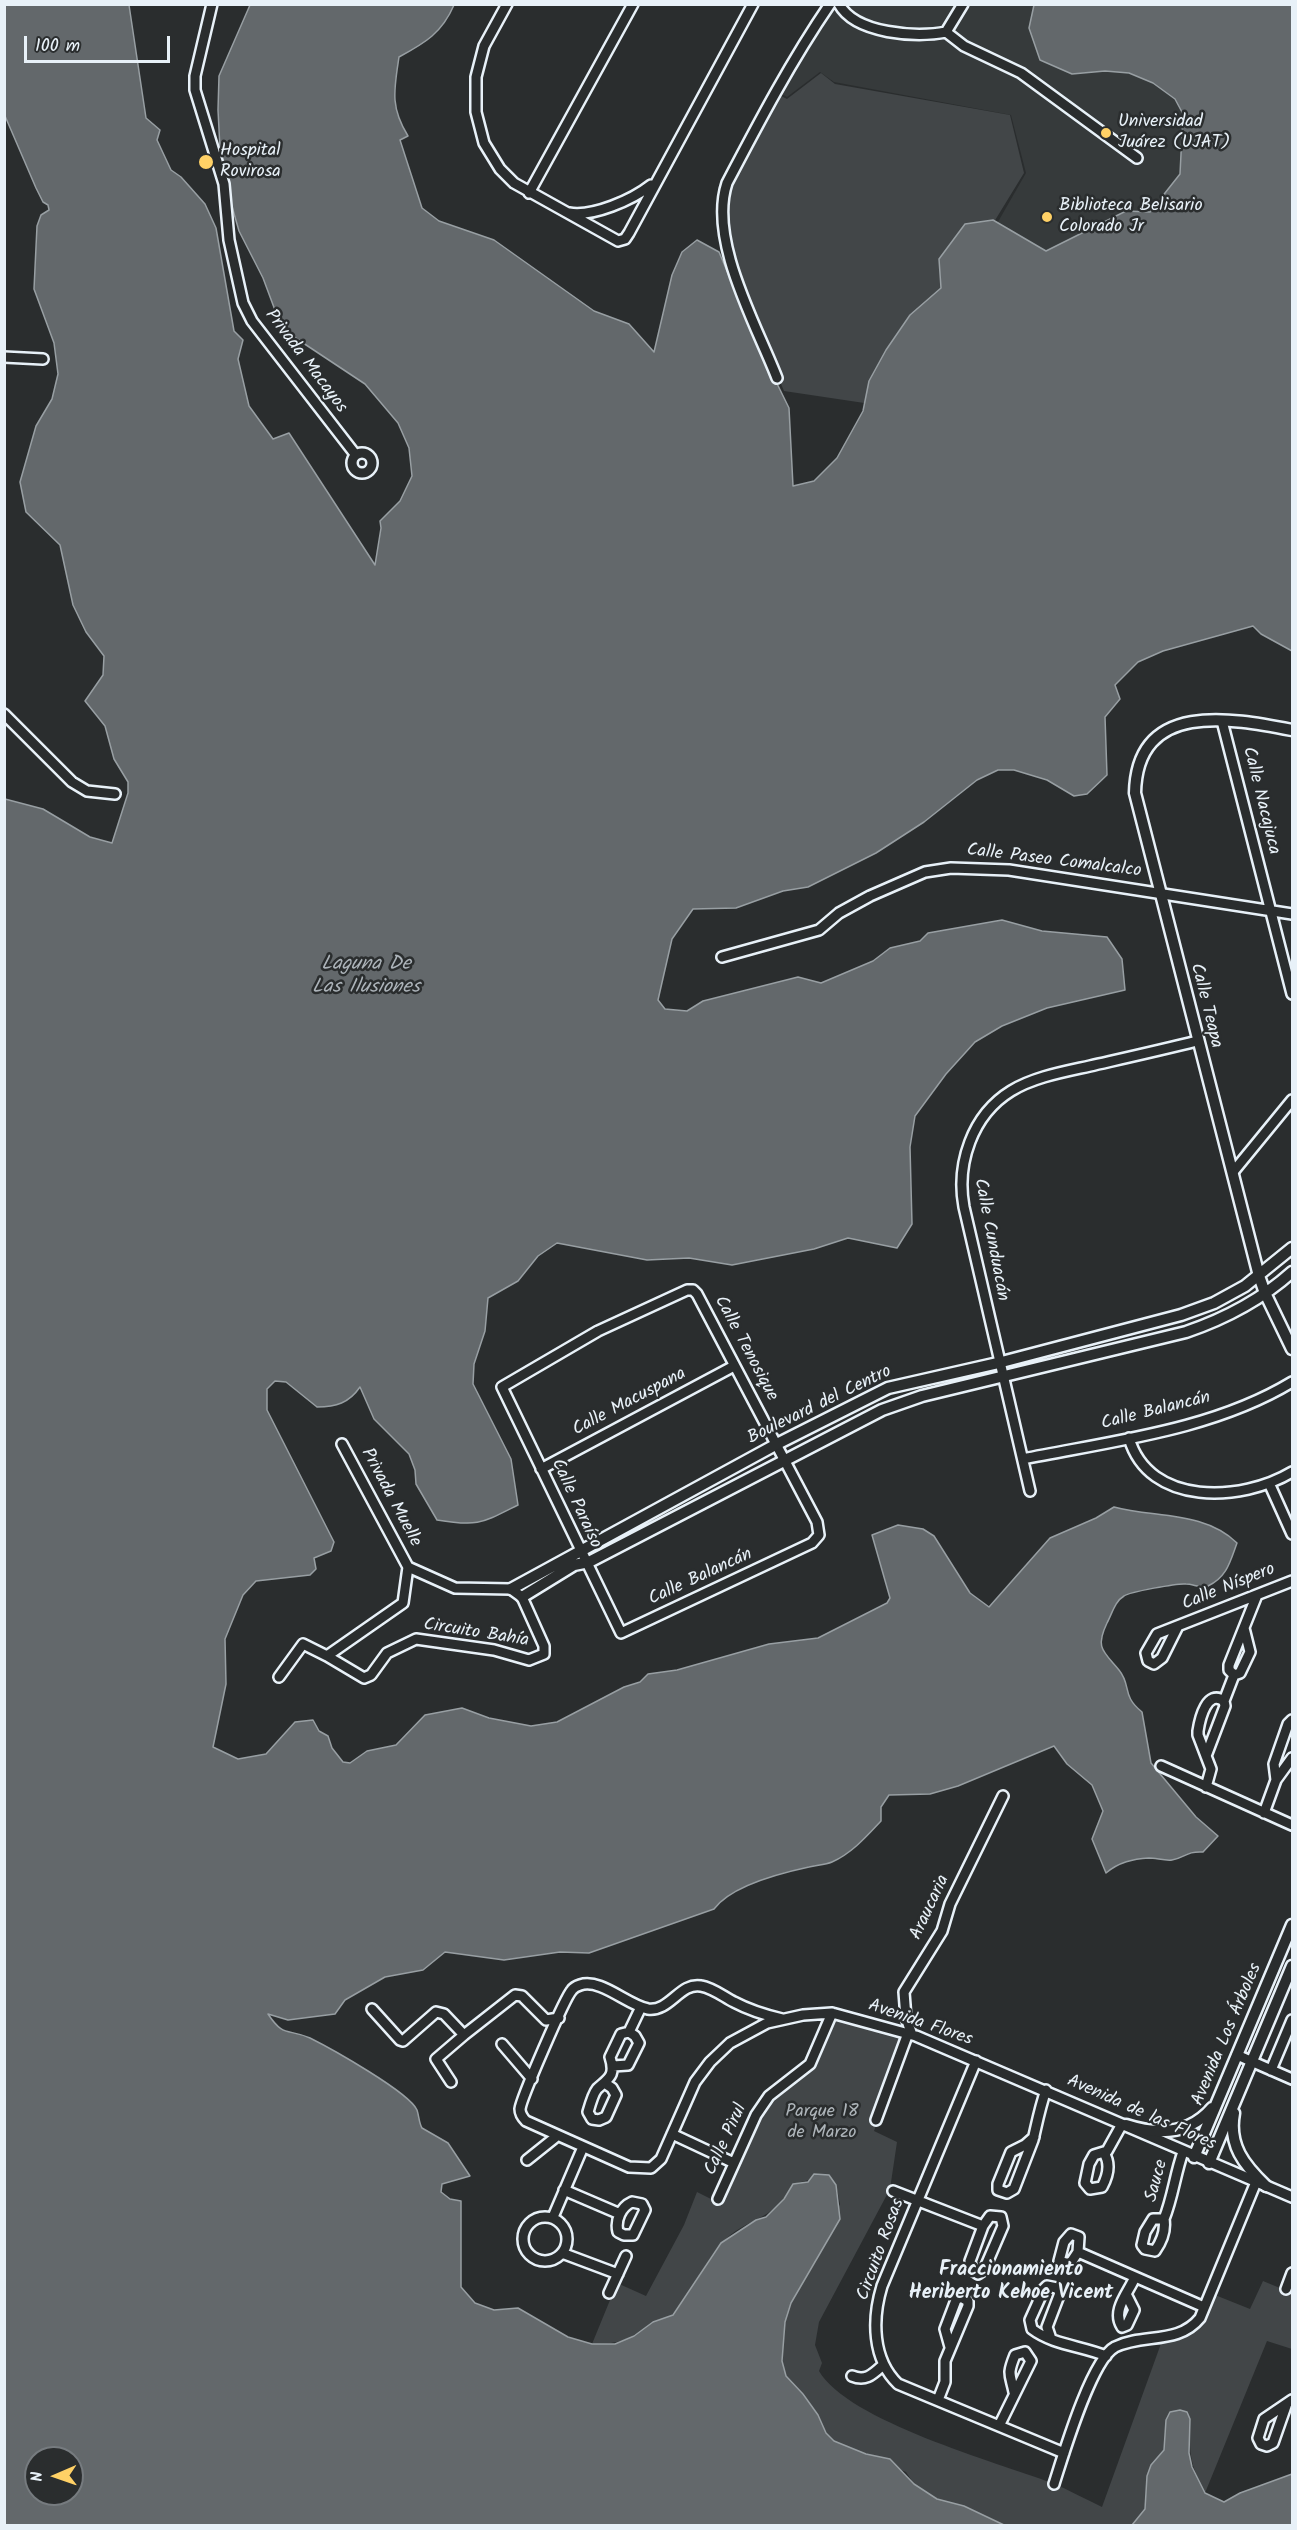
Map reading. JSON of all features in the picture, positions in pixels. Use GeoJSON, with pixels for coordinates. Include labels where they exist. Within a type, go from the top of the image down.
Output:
{"type":"FeatureCollection","features":[{"type":"Feature","properties":{"kind":"street","name":"Privada Macayos"},"geometry":{"type":"LineString","coordinates":[[212,4],[195,76],[195,90],[224,184],[227,226],[243,303],[252,321],[355,454]]}},
{"type":"Feature","properties":{"kind":"street"},"geometry":{"type":"LineString","coordinates":[[507,4],[482,52],[474,103],[480,133],[488,152],[506,176],[529,193],[616,240],[623,240],[628,233],[753,4]]}},
{"type":"Feature","properties":{"kind":"street"},"geometry":{"type":"LineString","coordinates":[[529,193],[633,4]]}},
{"type":"Feature","properties":{"kind":"street"},"geometry":{"type":"LineString","coordinates":[[777,378],[730,260],[723,233],[721,208],[727,183],[810,33],[830,4]]}},
{"type":"Feature","properties":{"kind":"street"},"geometry":{"type":"LineString","coordinates":[[839,4],[844,12],[856,21],[886,31],[918,35],[946,32],[964,46],[1021,73],[1137,158]]}},
{"type":"Feature","properties":{"kind":"street"},"geometry":{"type":"LineString","coordinates":[[946,32],[963,4]]}},
{"type":"Feature","properties":{"kind":"street"},"geometry":{"type":"LineString","coordinates":[[564,212],[577,214],[600,208],[640,192],[656,180]]}},
{"type":"Feature","properties":{"kind":"street"},"geometry":{"type":"LineString","coordinates":[[4,357],[43,359]]}},
{"type":"Feature","properties":{"kind":"street"},"geometry":{"type":"LineString","coordinates":[[4,714],[57,770],[78,787],[87,791],[115,794]]}},
{"type":"Feature","properties":{"kind":"street","name":"Calle Teapa"},"geometry":{"type":"LineString","coordinates":[[1293,730],[1199,719],[1176,724],[1152,744],[1139,767],[1135,787],[1137,805],[1259,1276],[1293,1349]]}},
{"type":"Feature","properties":{"kind":"street","name":"Calle Nacajuca"},"geometry":{"type":"LineString","coordinates":[[1222,721],[1293,994]]}},
{"type":"Feature","properties":{"kind":"street","name":"Calle Paseo Comalcalco"},"geometry":{"type":"LineString","coordinates":[[722,957],[819,930],[839,913],[870,896],[920,873],[938,869],[990,868],[1159,891],[1293,914]]}},
{"type":"Feature","properties":{"kind":"street","name":"Calle Cunduacán"},"geometry":{"type":"LineString","coordinates":[[1030,1491],[998,1363],[960,1184],[962,1161],[978,1127],[999,1100],[1024,1084],[1058,1073],[1197,1041]]}},
{"type":"Feature","properties":{"kind":"street"},"geometry":{"type":"LineString","coordinates":[[1233,1172],[1293,1100]]}},
{"type":"Feature","properties":{"kind":"street","name":"Boulevard del Centro"},"geometry":{"type":"LineString","coordinates":[[522,1597],[580,1551],[777,1444],[893,1386],[998,1363],[1181,1315],[1214,1303],[1259,1276],[1293,1248]]}},
{"type":"Feature","properties":{"kind":"street","name":"Boulevard del Centro"},"geometry":{"type":"LineString","coordinates":[[511,1589],[566,1563],[585,1564],[898,1403],[1178,1335],[1220,1320],[1265,1293],[1293,1272]]}},
{"type":"Feature","properties":{"kind":"street","name":"Calle Tenosique"},"geometry":{"type":"LineString","coordinates":[[502,1387],[598,1331],[693,1290],[777,1444],[819,1530]]}},
{"type":"Feature","properties":{"kind":"street","name":"Calle Macuspana"},"geometry":{"type":"LineString","coordinates":[[541,1469],[734,1366]]}},
{"type":"Feature","properties":{"kind":"street","name":"Calle Balancán"},"geometry":{"type":"LineString","coordinates":[[1023,1459],[1129,1438],[1225,1412],[1293,1382]]}},
{"type":"Feature","properties":{"kind":"street","name":"Calle Paraíso"},"geometry":{"type":"LineString","coordinates":[[502,1387],[585,1564],[621,1633]]}},
{"type":"Feature","properties":{"kind":"street"},"geometry":{"type":"LineString","coordinates":[[1129,1438],[1144,1467],[1162,1481],[1181,1489],[1225,1492],[1269,1483],[1293,1473]]}},
{"type":"Feature","properties":{"kind":"street","name":"Privada Muelle"},"geometry":{"type":"LineString","coordinates":[[342,1443],[408,1568]]}},
{"type":"Feature","properties":{"kind":"street"},"geometry":{"type":"LineString","coordinates":[[1269,1483],[1293,1534]]}},
{"type":"Feature","properties":{"kind":"street","name":"Calle Balancán"},"geometry":{"type":"LineString","coordinates":[[621,1633],[812,1544],[818,1537],[819,1530]]}},
{"type":"Feature","properties":{"kind":"street"},"geometry":{"type":"LineString","coordinates":[[408,1568],[454,1588],[511,1589],[522,1597]]}},
{"type":"Feature","properties":{"kind":"street","name":"Circuito Bahía"},"geometry":{"type":"LineString","coordinates":[[327,1656],[403,1604],[408,1568]]}},
{"type":"Feature","properties":{"kind":"street","name":"Calle Níspero"},"geometry":{"type":"LineString","coordinates":[[1178,1626],[1293,1581]]}},
{"type":"Feature","properties":{"kind":"street"},"geometry":{"type":"LineString","coordinates":[[1234,1675],[1228,1665],[1257,1595]]}},
{"type":"Feature","properties":{"kind":"street","name":"Circuito Bahía"},"geometry":{"type":"LineString","coordinates":[[279,1677],[303,1644],[364,1678],[371,1675],[390,1651],[416,1639],[494,1650],[534,1660],[544,1654],[545,1649],[522,1597]]}},
{"type":"Feature","properties":{"kind":"street"},"geometry":{"type":"LineString","coordinates":[[1234,1675],[1240,1673],[1250,1652],[1244,1628]]}},
{"type":"Feature","properties":{"kind":"street"},"geometry":{"type":"LineString","coordinates":[[1206,1756],[1234,1675]]}},
{"type":"Feature","properties":{"kind":"street"},"geometry":{"type":"LineString","coordinates":[[1206,1786],[1211,1772],[1198,1727],[1209,1701],[1217,1697],[1224,1701]]}},
{"type":"Feature","properties":{"kind":"street"},"geometry":{"type":"LineString","coordinates":[[1276,1779],[1274,1764],[1288,1724],[1293,1720]]}},
{"type":"Feature","properties":{"kind":"street"},"geometry":{"type":"LineString","coordinates":[[1264,1813],[1276,1779],[1293,1758]]}},
{"type":"Feature","properties":{"kind":"street"},"geometry":{"type":"LineString","coordinates":[[1161,1766],[1293,1825]]}},
{"type":"Feature","properties":{"kind":"street","name":"Araucaria"},"geometry":{"type":"LineString","coordinates":[[910,2034],[904,1992],[942,1931],[950,1904],[1003,1796]]}},
{"type":"Feature","properties":{"kind":"street","name":"Avenida Los Árboles"},"geometry":{"type":"LineString","coordinates":[[1194,2157],[1293,1925]]}},
{"type":"Feature","properties":{"kind":"street","name":"Avenida Los Árboles"},"geometry":{"type":"LineString","coordinates":[[1209,2163],[1293,1966]]}},
{"type":"Feature","properties":{"kind":"street"},"geometry":{"type":"LineString","coordinates":[[580,1985],[593,1985],[641,2007],[653,2009],[661,2007],[689,1987],[697,1986],[711,1990],[743,2007],[782,2019],[754,2028],[735,2039],[710,2062],[689,2093],[661,2159],[651,2168],[629,2167],[557,2136],[526,2121],[522,2116],[520,2109],[569,1994],[580,1985]]}},
{"type":"Feature","properties":{"kind":"street"},"geometry":{"type":"LineString","coordinates":[[451,2082],[436,2059],[515,1995],[522,1996],[546,2020],[559,2018]]}},
{"type":"Feature","properties":{"kind":"street"},"geometry":{"type":"LineString","coordinates":[[629,2032],[641,2007]]}},
{"type":"Feature","properties":{"kind":"street"},"geometry":{"type":"LineString","coordinates":[[372,2009],[400,2040],[406,2039],[439,2012],[464,2035]]}},
{"type":"Feature","properties":{"kind":"street"},"geometry":{"type":"LineString","coordinates":[[1257,2009],[1272,2015]]}},
{"type":"Feature","properties":{"kind":"street","name":"Avenida Flores"},"geometry":{"type":"LineString","coordinates":[[782,2019],[832,2013],[910,2034],[976,2061]]}},
{"type":"Feature","properties":{"kind":"street","name":"Calle Pirul"},"geometry":{"type":"LineString","coordinates":[[718,2199],[756,2115],[769,2096],[801,2073],[812,2061],[832,2013]]}},
{"type":"Feature","properties":{"kind":"street"},"geometry":{"type":"LineString","coordinates":[[1271,2070],[1293,2020]]}},
{"type":"Feature","properties":{"kind":"street"},"geometry":{"type":"LineString","coordinates":[[607,2081],[616,2095],[606,2117],[599,2120],[592,2118],[588,2112],[597,2090],[607,2081],[613,2066],[610,2057],[621,2034],[629,2032],[639,2043],[628,2065],[613,2066]]}},
{"type":"Feature","properties":{"kind":"street"},"geometry":{"type":"LineString","coordinates":[[876,2120],[910,2034]]}},
{"type":"Feature","properties":{"kind":"street"},"geometry":{"type":"LineString","coordinates":[[502,2044],[532,2079]]}},
{"type":"Feature","properties":{"kind":"street"},"geometry":{"type":"LineString","coordinates":[[1237,2055],[1293,2079]]}},
{"type":"Feature","properties":{"kind":"street","name":"Avenida de las Flores"},"geometry":{"type":"LineString","coordinates":[[976,2061],[1124,2124],[1194,2157],[1293,2197]]}},
{"type":"Feature","properties":{"kind":"street","name":"Circuito Rosas"},"geometry":{"type":"LineString","coordinates":[[883,2365],[876,2332],[876,2307],[976,2061]]}},
{"type":"Feature","properties":{"kind":"street"},"geometry":{"type":"LineString","coordinates":[[1054,2484],[1097,2368],[1106,2356],[1116,2347],[1187,2331],[1200,2318],[1261,2184],[1244,2163],[1235,2145],[1233,2117],[1241,2088]]}},
{"type":"Feature","properties":{"kind":"street"},"geometry":{"type":"LineString","coordinates":[[1034,2137],[1011,2152],[998,2184],[998,2190],[1007,2193],[1012,2191],[1034,2137],[1046,2090]]}},
{"type":"Feature","properties":{"kind":"street"},"geometry":{"type":"LineString","coordinates":[[1104,2153],[1124,2124],[1154,2132],[1178,2130],[1202,2118],[1219,2098]]}},
{"type":"Feature","properties":{"kind":"street"},"geometry":{"type":"LineString","coordinates":[[672,2134],[734,2163]]}},
{"type":"Feature","properties":{"kind":"street"},"geometry":{"type":"LineString","coordinates":[[527,2160],[557,2136]]}},
{"type":"Feature","properties":{"kind":"street"},"geometry":{"type":"LineString","coordinates":[[553,2217],[583,2147]]}},
{"type":"Feature","properties":{"kind":"street","name":"Sauce"},"geometry":{"type":"LineString","coordinates":[[1164,2219],[1172,2199],[1176,2173],[1183,2152]]}},
{"type":"Feature","properties":{"kind":"street"},"geometry":{"type":"LineString","coordinates":[[564,2190],[620,2214]]}},
{"type":"Feature","properties":{"kind":"street"},"geometry":{"type":"LineString","coordinates":[[893,2191],[983,2226]]}},
{"type":"Feature","properties":{"kind":"street"},"geometry":{"type":"LineString","coordinates":[[994,2214],[1003,2220],[1003,2226],[984,2270],[978,2274],[972,2270],[970,2261],[983,2226],[994,2214]]}},
{"type":"Feature","properties":{"kind":"street"},"geometry":{"type":"LineString","coordinates":[[542,2216],[553,2217],[565,2230],[567,2239],[562,2253],[551,2261],[542,2262],[532,2259],[525,2249],[522,2236],[527,2223],[542,2216]]}},
{"type":"Feature","properties":{"kind":"street"},"geometry":{"type":"LineString","coordinates":[[1078,2252],[1204,2307]]}},
{"type":"Feature","properties":{"kind":"street"},"geometry":{"type":"LineString","coordinates":[[562,2253],[618,2274]]}},
{"type":"Feature","properties":{"kind":"street"},"geometry":{"type":"LineString","coordinates":[[609,2293],[626,2256]]}},
{"type":"Feature","properties":{"kind":"street"},"geometry":{"type":"LineString","coordinates":[[1286,2289],[1293,2273]]}},
{"type":"Feature","properties":{"kind":"street"},"geometry":{"type":"LineString","coordinates":[[1116,2347],[1122,2327],[1119,2310],[1121,2301],[1127,2296],[1135,2277]]}},
{"type":"Feature","properties":{"kind":"street"},"geometry":{"type":"LineString","coordinates":[[1050,2338],[1047,2327],[1060,2293],[1057,2288],[1050,2286],[1044,2289],[1030,2320],[1033,2331],[1050,2338],[1067,2345],[1081,2346],[1106,2356]]}},
{"type":"Feature","properties":{"kind":"street"},"geometry":{"type":"LineString","coordinates":[[1122,2327],[1127,2325],[1134,2310],[1127,2296]]}},
{"type":"Feature","properties":{"kind":"street"},"geometry":{"type":"LineString","coordinates":[[938,2400],[945,2382],[944,2363],[968,2306],[968,2301],[961,2297],[956,2300],[945,2329],[945,2335],[950,2339],[950,2347]]}},
{"type":"Feature","properties":{"kind":"street"},"geometry":{"type":"LineString","coordinates":[[852,2376],[860,2379],[867,2378],[883,2365],[898,2384],[1064,2453]]}},
{"type":"Feature","properties":{"kind":"street"},"geometry":{"type":"LineString","coordinates":[[999,2426],[1014,2392]]}},
{"type":"Feature","properties":{"kind":"shaded area","name":"Universidad Juárez (UJAT)"},"geometry":{"type":"Polygon","coordinates":[[[823,5],[1052,5],[1121,57],[1189,91],[1199,147],[1162,213],[1053,257],[991,234],[1026,173],[1011,115],[834,82],[820,72],[787,97],[775,90],[823,5]]]}},
{"type":"Feature","properties":{"kind":"green space"},"geometry":{"type":"Polygon","coordinates":[[[821,73],[835,84],[1010,115],[1024,173],[986,235],[871,404],[784,391],[730,260],[724,191],[775,93],[787,99],[821,73]]]}},
{"type":"Feature","properties":{"kind":"green space","name":"Parque 18 de Marzo"},"geometry":{"type":"Polygon","coordinates":[[[834,2015],[908,2033],[874,2131],[897,2142],[890,2189],[819,2322],[815,2345],[822,2363],[819,2371],[835,2389],[860,2407],[891,2423],[961,2452],[1052,2483],[1102,2507],[1163,2338],[1193,2326],[1210,2293],[1250,2309],[1263,2281],[1292,2293],[1292,2349],[1267,2341],[1205,2493],[1193,2466],[1190,2437],[1167,2440],[1164,2451],[1151,2465],[1147,2476],[1145,2509],[1132,2525],[1004,2525],[964,2506],[937,2499],[914,2484],[906,2472],[834,2441],[826,2433],[818,2415],[804,2394],[786,2376],[782,2361],[785,2322],[791,2303],[816,2261],[840,2204],[836,2185],[829,2175],[793,2184],[785,2197],[768,2213],[730,2235],[715,2251],[683,2302],[672,2315],[653,2322],[623,2340],[592,2344],[617,2283],[646,2296],[684,2225],[697,2192],[717,2202],[770,2098],[802,2074],[834,2015]]]}},
{"type":"Feature","properties":{"kind":"water","name":"Laguna De Las Ilusiones"},"geometry":{"type":"Polygon","coordinates":[[[5,5],[129,5],[146,118],[160,130],[157,140],[171,170],[181,177],[205,204],[216,228],[234,331],[243,340],[238,359],[249,406],[273,439],[289,433],[375,565],[380,521],[400,501],[412,476],[409,448],[398,423],[365,384],[282,329],[263,278],[239,231],[221,168],[219,76],[250,5],[454,5],[444,23],[432,36],[399,57],[396,107],[408,136],[400,140],[422,208],[439,221],[494,240],[594,311],[629,324],[654,352],[672,275],[682,252],[697,240],[719,252],[760,349],[789,408],[793,486],[814,481],[837,458],[863,411],[869,381],[886,350],[910,315],[941,288],[939,259],[965,224],[993,220],[1046,251],[1126,211],[1150,212],[1180,174],[1183,114],[1175,99],[1153,83],[1129,73],[1105,71],[1072,74],[1040,60],[1029,28],[1034,5],[1292,5],[1292,651],[1261,634],[1253,626],[1163,651],[1138,662],[1115,685],[1120,699],[1105,717],[1107,775],[1087,794],[1074,796],[1047,780],[1014,770],[998,770],[977,780],[924,822],[876,853],[808,887],[783,891],[736,908],[693,909],[672,939],[658,1000],[665,1009],[687,1011],[703,1001],[798,977],[821,983],[873,961],[890,948],[920,941],[928,933],[1002,920],[1042,931],[1107,937],[1122,959],[1125,990],[1047,1008],[1002,1026],[975,1042],[946,1074],[915,1116],[910,1147],[912,1224],[897,1248],[848,1238],[814,1249],[732,1265],[689,1258],[647,1260],[557,1243],[538,1256],[518,1281],[488,1298],[485,1331],[474,1364],[473,1384],[511,1459],[518,1505],[496,1516],[471,1523],[437,1520],[416,1484],[415,1470],[409,1454],[374,1419],[360,1387],[342,1403],[317,1407],[286,1382],[275,1381],[267,1389],[267,1410],[334,1542],[331,1551],[314,1558],[316,1569],[310,1575],[256,1581],[243,1595],[225,1639],[226,1684],[213,1747],[238,1759],[266,1754],[295,1722],[313,1720],[319,1731],[328,1736],[332,1748],[343,1762],[350,1763],[367,1751],[396,1745],[425,1715],[462,1708],[489,1718],[531,1726],[557,1722],[624,1687],[640,1682],[648,1674],[677,1670],[769,1644],[818,1638],[887,1603],[890,1598],[872,1535],[898,1525],[923,1529],[934,1536],[970,1593],[989,1607],[1050,1538],[1096,1518],[1114,1507],[1194,1520],[1210,1525],[1237,1543],[1224,1573],[1208,1586],[1174,1585],[1124,1596],[1114,1608],[1103,1631],[1101,1644],[1102,1649],[1123,1676],[1131,1701],[1142,1712],[1151,1763],[1196,1817],[1218,1836],[1203,1852],[1172,1860],[1149,1858],[1132,1860],[1106,1873],[1092,1839],[1103,1811],[1092,1785],[1067,1764],[1054,1746],[958,1786],[930,1794],[889,1795],[881,1807],[881,1821],[858,1844],[839,1858],[829,1863],[757,1882],[732,1894],[714,1909],[589,1953],[560,1952],[504,1960],[445,1952],[423,1970],[385,1977],[345,2000],[335,2014],[288,2020],[268,2014],[282,2030],[320,2043],[385,2082],[411,2102],[417,2110],[422,2128],[448,2143],[470,2176],[442,2184],[441,2192],[450,2199],[461,2201],[461,2287],[475,2303],[494,2310],[518,2308],[568,2337],[592,2344],[615,2344],[634,2336],[653,2322],[673,2315],[721,2243],[756,2220],[766,2217],[784,2199],[793,2184],[808,2182],[814,2174],[829,2175],[836,2185],[840,2219],[791,2303],[785,2322],[782,2361],[786,2376],[803,2394],[818,2415],[826,2433],[834,2441],[866,2454],[890,2459],[914,2484],[937,2499],[964,2506],[1004,2525],[5,2525],[5,799],[43,809],[90,837],[112,843],[128,793],[128,782],[114,759],[105,726],[85,701],[103,675],[104,656],[86,632],[73,605],[60,545],[26,512],[20,482],[36,426],[52,399],[58,374],[54,343],[34,289],[37,226],[41,215],[49,210],[36,188],[5,116],[5,5]]]}},
{"type":"Feature","properties":{"kind":"water"},"geometry":{"type":"Polygon","coordinates":[[[1180,2410],[1187,2412],[1190,2419],[1189,2453],[1192,2467],[1205,2493],[1224,2502],[1240,2493],[1292,2474],[1292,2525],[1132,2525],[1145,2509],[1147,2476],[1151,2465],[1164,2450],[1166,2420],[1170,2412],[1180,2410]]]}},
{"type":"Feature","properties":{"kind":"place","name":"Universidad Juárez (UJAT)"},"geometry":{"type":"Point","coordinates":[1106,133]}},
{"type":"Feature","properties":{"kind":"place","name":"Hospital Rovirosa"},"geometry":{"type":"Point","coordinates":[206,162]}},
{"type":"Feature","properties":{"kind":"place","name":"Biblioteca Belisario Colorado Jr"},"geometry":{"type":"Point","coordinates":[1047,217]}},
{"type":"Feature","properties":{"kind":"district","name":"Fraccionamiento Heriberto Kehoe Vicent"},"geometry":{"type":"Point","coordinates":[1011,2284]}}]}
